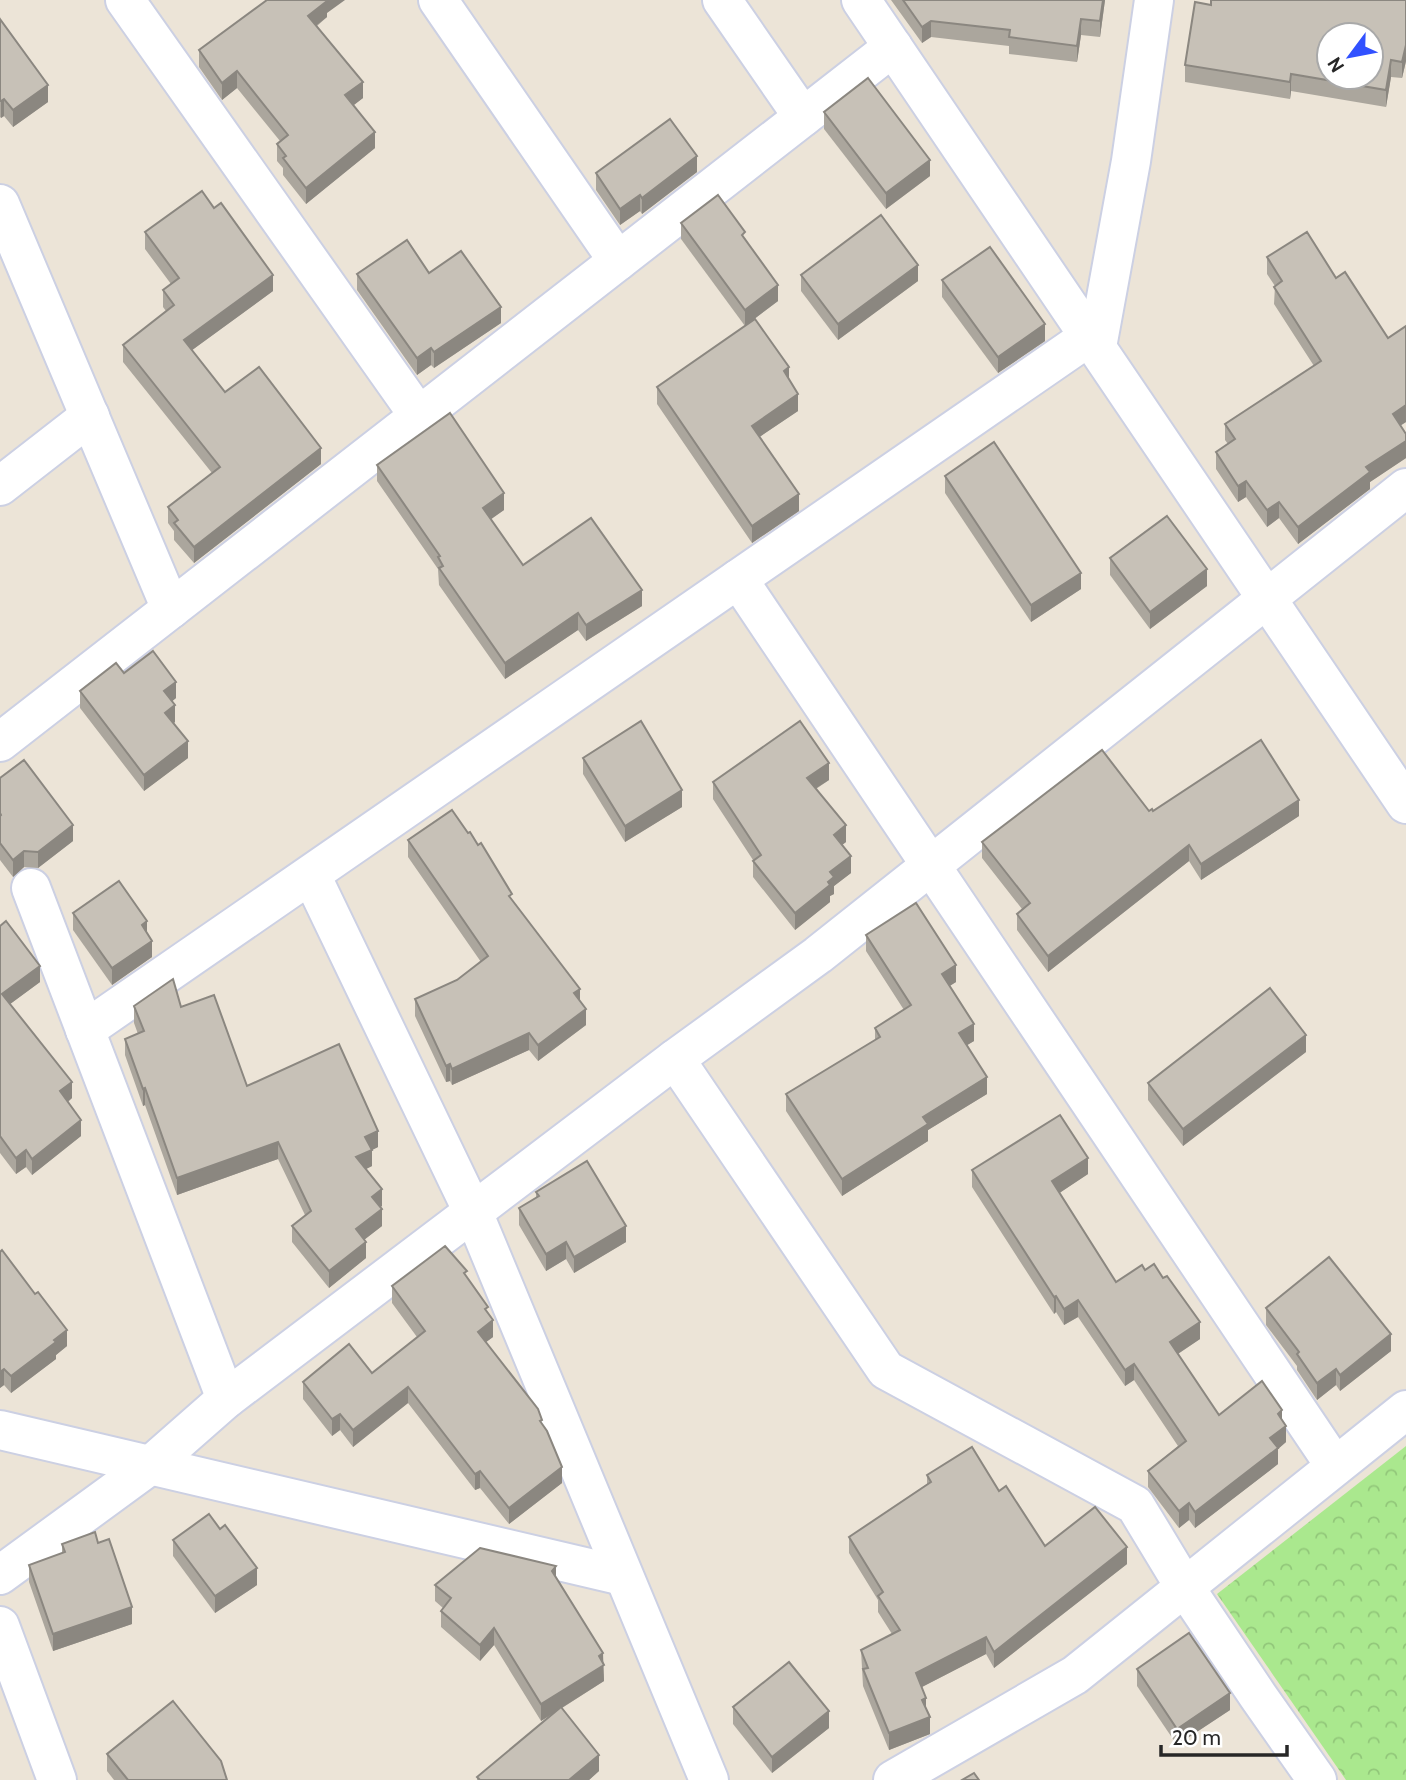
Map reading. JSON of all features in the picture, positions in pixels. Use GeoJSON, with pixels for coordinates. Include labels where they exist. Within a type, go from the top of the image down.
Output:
{"type":"FeatureCollection","features":[{"type":"Feature","properties":{"kind":"street"},"geometry":{"type":"LineString","coordinates":[[125,0],[419,416]]}},
{"type":"Feature","properties":{"kind":"street"},"geometry":{"type":"LineString","coordinates":[[438,0],[618,261]]}},
{"type":"Feature","properties":{"kind":"street"},"geometry":{"type":"LineString","coordinates":[[722,0],[803,117]]}},
{"type":"Feature","properties":{"kind":"street"},"geometry":{"type":"LineString","coordinates":[[861,0],[1406,804]]}},
{"type":"Feature","properties":{"kind":"street"},"geometry":{"type":"LineString","coordinates":[[85,1030],[738,579],[1093,341],[1130,161],[1154,0]]}},
{"type":"Feature","properties":{"kind":"street"},"geometry":{"type":"LineString","coordinates":[[0,742],[893,47]]}},
{"type":"Feature","properties":{"kind":"street"},"geometry":{"type":"LineString","coordinates":[[0,204],[171,609]]}},
{"type":"Feature","properties":{"kind":"street"},"geometry":{"type":"LineString","coordinates":[[0,486],[90,416]]}},
{"type":"Feature","properties":{"kind":"street"},"geometry":{"type":"LineString","coordinates":[[0,1575],[152,1464],[226,1399],[675,1059],[818,955],[1406,488]]}},
{"type":"Feature","properties":{"kind":"street"},"geometry":{"type":"LineString","coordinates":[[738,579],[1335,1466]]}},
{"type":"Feature","properties":{"kind":"street"},"geometry":{"type":"LineString","coordinates":[[311,875],[473,1212],[709,1780]]}},
{"type":"Feature","properties":{"kind":"street"},"geometry":{"type":"LineString","coordinates":[[31,888],[226,1399]]}},
{"type":"Feature","properties":{"kind":"street"},"geometry":{"type":"LineString","coordinates":[[675,1059],[886,1370],[1135,1504],[1184,1586],[1318,1780]]}},
{"type":"Feature","properties":{"kind":"street"},"geometry":{"type":"LineString","coordinates":[[893,1780],[1075,1675],[1406,1410]]}},
{"type":"Feature","properties":{"kind":"street"},"geometry":{"type":"LineString","coordinates":[[0,1430],[623,1576]]}},
{"type":"Feature","properties":{"kind":"street"},"geometry":{"type":"LineString","coordinates":[[0,1626],[44,1775]]}},
{"type":"Feature","properties":{"kind":"green space"},"geometry":{"type":"Polygon","coordinates":[[[1406,1446],[1406,1780],[1346,1780],[1217,1594],[1406,1446]]]}},
{"type":"Feature","properties":{"kind":"building"},"geometry":{"type":"Polygon","coordinates":[[[267,0],[327,1],[308,16],[363,82],[345,95],[375,132],[306,188],[283,158],[286,156],[277,144],[288,135],[237,71],[222,83],[199,50],[267,0]]]}},
{"type":"Feature","properties":{"kind":"building"},"geometry":{"type":"Polygon","coordinates":[[[903,0],[1103,0],[1100,21],[1081,19],[1077,46],[1009,37],[1010,30],[931,21],[922,27],[903,0]]]}},
{"type":"Feature","properties":{"kind":"building"},"geometry":{"type":"Polygon","coordinates":[[[1211,0],[1406,0],[1406,45],[1402,62],[1391,60],[1385,90],[1385,21],[1315,21],[1315,78],[1291,74],[1290,82],[1185,65],[1195,2],[1211,5],[1211,0]]]}},
{"type":"Feature","properties":{"kind":"building"},"geometry":{"type":"Polygon","coordinates":[[[0,19],[48,85],[13,110],[4,99],[0,101],[0,19]]]}},
{"type":"Feature","properties":{"kind":"building"},"geometry":{"type":"Polygon","coordinates":[[[868,78],[930,160],[886,193],[824,112],[868,78]]]}},
{"type":"Feature","properties":{"kind":"building"},"geometry":{"type":"Polygon","coordinates":[[[670,119],[697,156],[642,198],[640,195],[620,209],[596,173],[670,119]]]}},
{"type":"Feature","properties":{"kind":"building"},"geometry":{"type":"Polygon","coordinates":[[[202,191],[214,208],[221,203],[273,275],[184,340],[225,392],[259,367],[321,448],[194,547],[174,523],[178,520],[168,507],[220,467],[123,345],[174,305],[163,290],[179,278],[145,232],[202,191]]]}},
{"type":"Feature","properties":{"kind":"building"},"geometry":{"type":"Polygon","coordinates":[[[718,195],[745,232],[742,235],[778,285],[745,310],[681,223],[718,195]]]}},
{"type":"Feature","properties":{"kind":"building"},"geometry":{"type":"Polygon","coordinates":[[[881,215],[918,265],[838,324],[801,275],[881,215]]]}},
{"type":"Feature","properties":{"kind":"building"},"geometry":{"type":"Polygon","coordinates":[[[1307,232],[1336,278],[1345,272],[1388,338],[1406,326],[1406,405],[1393,414],[1406,434],[1406,441],[1366,467],[1370,472],[1298,527],[1279,502],[1267,510],[1246,481],[1238,486],[1216,452],[1235,439],[1225,424],[1321,361],[1274,287],[1282,281],[1267,257],[1307,232]]]}},
{"type":"Feature","properties":{"kind":"building"},"geometry":{"type":"Polygon","coordinates":[[[407,240],[429,273],[461,251],[501,307],[434,352],[431,348],[417,358],[357,274],[407,240]]]}},
{"type":"Feature","properties":{"kind":"building"},"geometry":{"type":"Polygon","coordinates":[[[990,247],[1045,324],[998,357],[942,280],[990,247]]]}},
{"type":"Feature","properties":{"kind":"building"},"geometry":{"type":"Polygon","coordinates":[[[755,319],[789,367],[784,371],[798,394],[752,426],[799,494],[752,526],[657,387],[755,319]]]}},
{"type":"Feature","properties":{"kind":"building"},"geometry":{"type":"Polygon","coordinates":[[[450,413],[504,493],[483,508],[523,565],[591,518],[642,590],[586,625],[578,613],[505,663],[439,568],[443,566],[438,557],[440,556],[377,465],[450,413]]]}},
{"type":"Feature","properties":{"kind":"building"},"geometry":{"type":"Polygon","coordinates":[[[994,442],[1081,573],[1031,605],[945,476],[994,442]]]}},
{"type":"Feature","properties":{"kind":"building"},"geometry":{"type":"Polygon","coordinates":[[[1167,516],[1207,569],[1150,612],[1110,558],[1167,516]]]}},
{"type":"Feature","properties":{"kind":"building"},"geometry":{"type":"Polygon","coordinates":[[[153,651],[176,682],[164,691],[175,705],[165,713],[188,741],[144,775],[80,691],[116,663],[124,673],[153,651]]]}},
{"type":"Feature","properties":{"kind":"building"},"geometry":{"type":"Polygon","coordinates":[[[641,721],[682,790],[625,826],[583,758],[641,721]]]}},
{"type":"Feature","properties":{"kind":"building"},"geometry":{"type":"Polygon","coordinates":[[[800,721],[829,763],[807,778],[846,825],[834,835],[851,856],[830,872],[834,877],[828,882],[830,885],[795,913],[753,861],[761,855],[713,782],[800,721]]]}},
{"type":"Feature","properties":{"kind":"building"},"geometry":{"type":"Polygon","coordinates":[[[1261,740],[1299,800],[1201,864],[1189,845],[1048,956],[1017,914],[1030,903],[982,842],[1102,750],[1149,811],[1153,811],[1261,740]]]}},
{"type":"Feature","properties":{"kind":"building"},"geometry":{"type":"Polygon","coordinates":[[[24,760],[73,825],[38,852],[24,851],[13,860],[0,843],[0,778],[24,760]]]}},
{"type":"Feature","properties":{"kind":"building"},"geometry":{"type":"Polygon","coordinates":[[[452,810],[478,845],[481,843],[512,894],[509,896],[580,989],[574,993],[586,1009],[538,1045],[529,1033],[452,1069],[450,1064],[446,1066],[415,999],[457,980],[488,956],[408,840],[452,810]]]}},
{"type":"Feature","properties":{"kind":"building"},"geometry":{"type":"Polygon","coordinates":[[[119,881],[147,921],[142,925],[152,941],[112,968],[73,913],[119,881]]]}},
{"type":"Feature","properties":{"kind":"building"},"geometry":{"type":"Polygon","coordinates":[[[916,903],[956,965],[942,974],[974,1024],[959,1033],[987,1077],[923,1117],[928,1124],[842,1179],[786,1094],[880,1037],[875,1028],[911,1005],[866,935],[916,903]]]}},
{"type":"Feature","properties":{"kind":"building"},"geometry":{"type":"Polygon","coordinates":[[[6,921],[40,966],[2,994],[72,1082],[60,1091],[81,1120],[32,1159],[26,1150],[16,1158],[0,1136],[0,926],[6,921]]]}},
{"type":"Feature","properties":{"kind":"building"},"geometry":{"type":"Polygon","coordinates":[[[173,979],[181,1007],[214,995],[247,1086],[339,1044],[378,1131],[365,1137],[372,1150],[356,1157],[382,1189],[372,1197],[382,1209],[356,1229],[366,1242],[329,1271],[292,1226],[311,1211],[278,1142],[177,1178],[125,1039],[144,1031],[134,1006],[173,979]]]}},
{"type":"Feature","properties":{"kind":"building"},"geometry":{"type":"Polygon","coordinates":[[[1270,988],[1306,1035],[1183,1129],[1148,1083],[1270,988]]]}},
{"type":"Feature","properties":{"kind":"building"},"geometry":{"type":"Polygon","coordinates":[[[1060,1115],[1088,1158],[1052,1181],[1116,1282],[1142,1265],[1145,1270],[1154,1264],[1163,1278],[1167,1276],[1200,1322],[1170,1342],[1219,1415],[1262,1381],[1282,1410],[1278,1414],[1286,1426],[1270,1438],[1278,1448],[1195,1512],[1189,1503],[1179,1511],[1148,1471],[1186,1441],[1134,1364],[1125,1370],[1078,1300],[1064,1309],[1056,1296],[1054,1297],[972,1170],[1060,1115]]]}},
{"type":"Feature","properties":{"kind":"building"},"geometry":{"type":"Polygon","coordinates":[[[587,1161],[626,1226],[574,1257],[566,1242],[546,1254],[519,1208],[539,1196],[536,1192],[587,1161]]]}},
{"type":"Feature","properties":{"kind":"building"},"geometry":{"type":"Polygon","coordinates":[[[445,1246],[467,1271],[464,1273],[488,1307],[485,1309],[493,1320],[478,1332],[538,1409],[542,1420],[540,1421],[562,1467],[509,1508],[480,1471],[475,1474],[408,1387],[353,1430],[340,1414],[332,1419],[303,1382],[349,1344],[372,1373],[425,1331],[392,1286],[445,1246]]]}},
{"type":"Feature","properties":{"kind":"building"},"geometry":{"type":"Polygon","coordinates":[[[2,1250],[35,1294],[38,1292],[67,1330],[54,1340],[56,1342],[11,1376],[4,1369],[0,1372],[2,1250]]]}},
{"type":"Feature","properties":{"kind":"building"},"geometry":{"type":"Polygon","coordinates":[[[1329,1257],[1391,1334],[1340,1375],[1336,1369],[1317,1383],[1297,1354],[1299,1352],[1266,1308],[1329,1257]]]}},
{"type":"Feature","properties":{"kind":"building"},"geometry":{"type":"Polygon","coordinates":[[[972,1447],[999,1491],[1006,1486],[1045,1546],[1095,1507],[1127,1547],[994,1652],[986,1637],[916,1673],[926,1698],[922,1700],[930,1717],[889,1733],[863,1669],[868,1668],[861,1650],[900,1630],[878,1596],[883,1592],[849,1537],[931,1482],[927,1475],[972,1447]]]}},
{"type":"Feature","properties":{"kind":"building"},"geometry":{"type":"Polygon","coordinates":[[[209,1514],[220,1529],[225,1525],[257,1568],[215,1596],[173,1540],[209,1514]]]}},
{"type":"Feature","properties":{"kind":"building"},"geometry":{"type":"Polygon","coordinates":[[[95,1532],[98,1543],[109,1539],[132,1607],[53,1634],[29,1565],[65,1552],[62,1544],[95,1532]]]}},
{"type":"Feature","properties":{"kind":"building"},"geometry":{"type":"Polygon","coordinates":[[[480,1548],[556,1566],[552,1571],[603,1653],[599,1656],[604,1665],[541,1704],[494,1628],[480,1645],[441,1611],[451,1598],[435,1585],[480,1548]]]}},
{"type":"Feature","properties":{"kind":"building"},"geometry":{"type":"Polygon","coordinates":[[[1189,1633],[1230,1693],[1177,1729],[1137,1669],[1189,1633]]]}},
{"type":"Feature","properties":{"kind":"building"},"geometry":{"type":"Polygon","coordinates":[[[789,1662],[829,1711],[772,1757],[733,1707],[789,1662]]]}},
{"type":"Feature","properties":{"kind":"building"},"geometry":{"type":"Polygon","coordinates":[[[173,1701],[221,1761],[227,1780],[128,1780],[107,1754],[173,1701]]]}},
{"type":"Feature","properties":{"kind":"building"},"geometry":{"type":"Polygon","coordinates":[[[561,1707],[599,1755],[569,1780],[480,1780],[477,1777],[561,1707]]]}},
{"type":"Feature","properties":{"kind":"building"},"geometry":{"type":"Polygon","coordinates":[[[974,1773],[979,1780],[962,1780],[974,1773]]]}}]}
